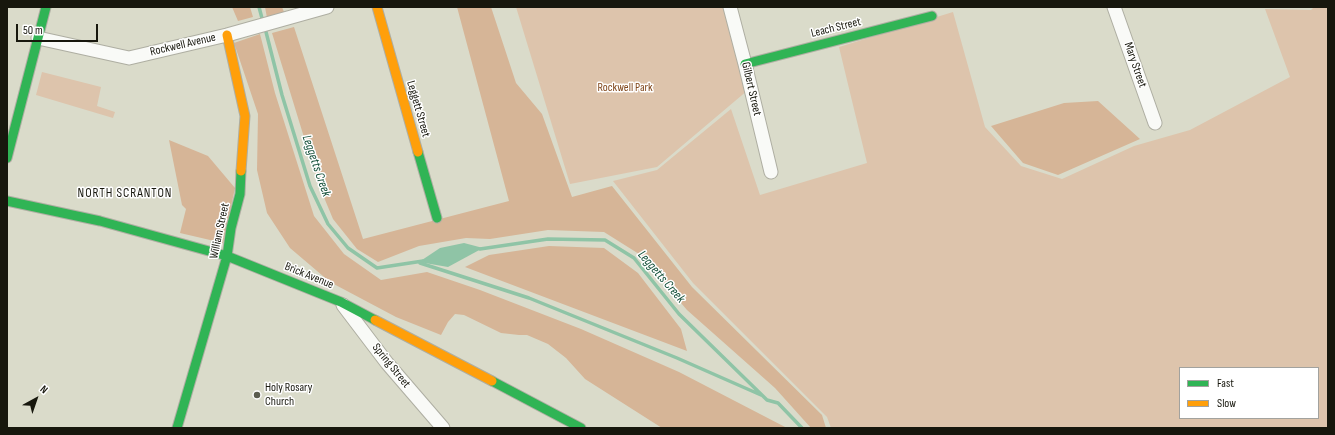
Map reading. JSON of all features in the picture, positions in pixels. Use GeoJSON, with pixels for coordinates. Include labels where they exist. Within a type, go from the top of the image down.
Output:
{"type":"FeatureCollection","features":[{"type":"Feature","properties":{"kind":"street"},"geometry":{"type":"LineString","coordinates":[[7,158],[46,7]]}},
{"type":"Feature","properties":{"kind":"street","name":"Rockwell Avenue"},"geometry":{"type":"LineString","coordinates":[[38,38],[129,58],[227,35],[328,7]]}},
{"type":"Feature","properties":{"kind":"street","name":"Leggett Street"},"geometry":{"type":"LineString","coordinates":[[377,7],[437,218]]}},
{"type":"Feature","properties":{"kind":"street","name":"Gilbert Street"},"geometry":{"type":"LineString","coordinates":[[730,7],[771,172]]}},
{"type":"Feature","properties":{"kind":"street","name":"Mary Street"},"geometry":{"type":"LineString","coordinates":[[1114,7],[1155,123]]}},
{"type":"Feature","properties":{"kind":"street","name":"Leach Street"},"geometry":{"type":"LineString","coordinates":[[745,64],[932,16]]}},
{"type":"Feature","properties":{"kind":"street","name":"William Street"},"geometry":{"type":"LineString","coordinates":[[177,428],[227,256],[231,228],[240,194],[245,116],[227,35]]}},
{"type":"Feature","properties":{"kind":"street","name":"Brick Avenue"},"geometry":{"type":"LineString","coordinates":[[7,201],[100,221],[227,256],[341,302],[581,428]]}},
{"type":"Feature","properties":{"kind":"street","name":"Spring Street"},"geometry":{"type":"LineString","coordinates":[[341,302],[386,363],[443,428]]}},
{"type":"Feature","properties":{"kind":"green space","name":"Rockwell Park"},"geometry":{"type":"Polygon","coordinates":[[[516,7],[726,7],[748,90],[657,167],[570,184],[516,7]]]}},
{"type":"Feature","properties":{"kind":"green space"},"geometry":{"type":"Polygon","coordinates":[[[1314,7],[1328,7],[1328,428],[831,428],[827,417],[693,283],[613,181],[657,170],[731,109],[760,195],[867,163],[839,47],[953,12],[985,127],[1021,166],[1062,179],[1134,146],[1190,130],[1290,77],[1265,9],[1311,10],[1314,7]]]}},
{"type":"Feature","properties":{"kind":"green space"},"geometry":{"type":"Polygon","coordinates":[[[42,72],[101,87],[97,106],[115,112],[113,118],[36,95],[42,72]]]}},
{"type":"Feature","properties":{"kind":"shaded area"},"geometry":{"type":"Polygon","coordinates":[[[232,7],[250,7],[253,17],[238,21],[232,7]]]}},
{"type":"Feature","properties":{"kind":"shaded area"},"geometry":{"type":"Polygon","coordinates":[[[265,7],[282,7],[284,12],[267,18],[265,7]]]}},
{"type":"Feature","properties":{"kind":"shaded area"},"geometry":{"type":"Polygon","coordinates":[[[457,7],[491,7],[516,83],[542,114],[572,197],[612,186],[692,287],[822,415],[826,428],[811,428],[775,388],[687,310],[639,254],[604,232],[548,230],[490,239],[466,238],[419,246],[378,262],[357,249],[333,219],[318,183],[272,33],[294,27],[363,239],[509,201],[457,7]]]}},
{"type":"Feature","properties":{"kind":"shaded area"},"geometry":{"type":"Polygon","coordinates":[[[260,34],[275,93],[314,216],[344,254],[381,280],[427,272],[480,290],[581,329],[679,372],[787,428],[662,428],[585,379],[566,358],[548,344],[527,335],[501,333],[464,315],[455,314],[448,322],[441,335],[396,317],[330,282],[290,248],[267,213],[257,170],[258,114],[234,43],[260,34]]]}},
{"type":"Feature","properties":{"kind":"shaded area"},"geometry":{"type":"Polygon","coordinates":[[[1098,101],[1140,139],[1058,175],[1023,163],[991,126],[1064,103],[1098,101]]]}},
{"type":"Feature","properties":{"kind":"shaded area"},"geometry":{"type":"Polygon","coordinates":[[[169,140],[208,156],[235,188],[223,243],[180,233],[186,209],[182,205],[169,140]]]}},
{"type":"Feature","properties":{"kind":"shaded area"},"geometry":{"type":"Polygon","coordinates":[[[464,243],[483,248],[448,267],[419,262],[440,248],[464,243]]]}},
{"type":"Feature","properties":{"kind":"shaded area"},"geometry":{"type":"Polygon","coordinates":[[[549,246],[604,248],[638,273],[681,329],[687,351],[465,267],[489,255],[549,246]]]}},
{"type":"Feature","properties":{"kind":"waterway","name":"Leggetts Creek"},"geometry":{"type":"LineString","coordinates":[[259,7],[263,22]]}},
{"type":"Feature","properties":{"kind":"waterway","name":"Leggetts Creek"},"geometry":{"type":"LineString","coordinates":[[265,28],[282,95],[310,186],[328,224],[348,248],[377,268],[423,261]]}},
{"type":"Feature","properties":{"kind":"waterway","name":"Leggetts Creek"},"geometry":{"type":"LineString","coordinates":[[480,249],[548,239],[605,240],[634,258],[679,314],[767,400],[778,403],[802,428]]}},
{"type":"Feature","properties":{"kind":"waterway","name":"Leggetts Creek"},"geometry":{"type":"LineString","coordinates":[[420,263],[529,298],[677,358],[761,395]]}},
{"type":"Feature","properties":{"kind":"traffic: fast"},"geometry":{"type":"LineString","coordinates":[[7,158],[46,7]]}},
{"type":"Feature","properties":{"kind":"traffic: fast"},"geometry":{"type":"LineString","coordinates":[[745,64],[932,16]]}},
{"type":"Feature","properties":{"kind":"traffic: fast"},"geometry":{"type":"LineString","coordinates":[[418,152],[437,218]]}},
{"type":"Feature","properties":{"kind":"traffic: fast"},"geometry":{"type":"LineString","coordinates":[[177,428],[227,256],[231,228],[240,194],[241,171]]}},
{"type":"Feature","properties":{"kind":"traffic: fast"},"geometry":{"type":"LineString","coordinates":[[7,201],[100,221],[227,256],[341,302],[375,320]]}},
{"type":"Feature","properties":{"kind":"traffic: fast"},"geometry":{"type":"LineString","coordinates":[[492,381],[581,428]]}},
{"type":"Feature","properties":{"kind":"traffic: slow"},"geometry":{"type":"LineString","coordinates":[[377,7],[418,152]]}},
{"type":"Feature","properties":{"kind":"traffic: slow"},"geometry":{"type":"LineString","coordinates":[[227,35],[245,116],[241,171]]}},
{"type":"Feature","properties":{"kind":"traffic: slow"},"geometry":{"type":"LineString","coordinates":[[375,320],[492,381]]}},
{"type":"Feature","properties":{"kind":"place","name":"Holy Rosary Church"},"geometry":{"type":"Point","coordinates":[257,395]}},
{"type":"Feature","properties":{"kind":"district","name":"NORTH SCRANTON"},"geometry":{"type":"Point","coordinates":[125,194]}}]}
